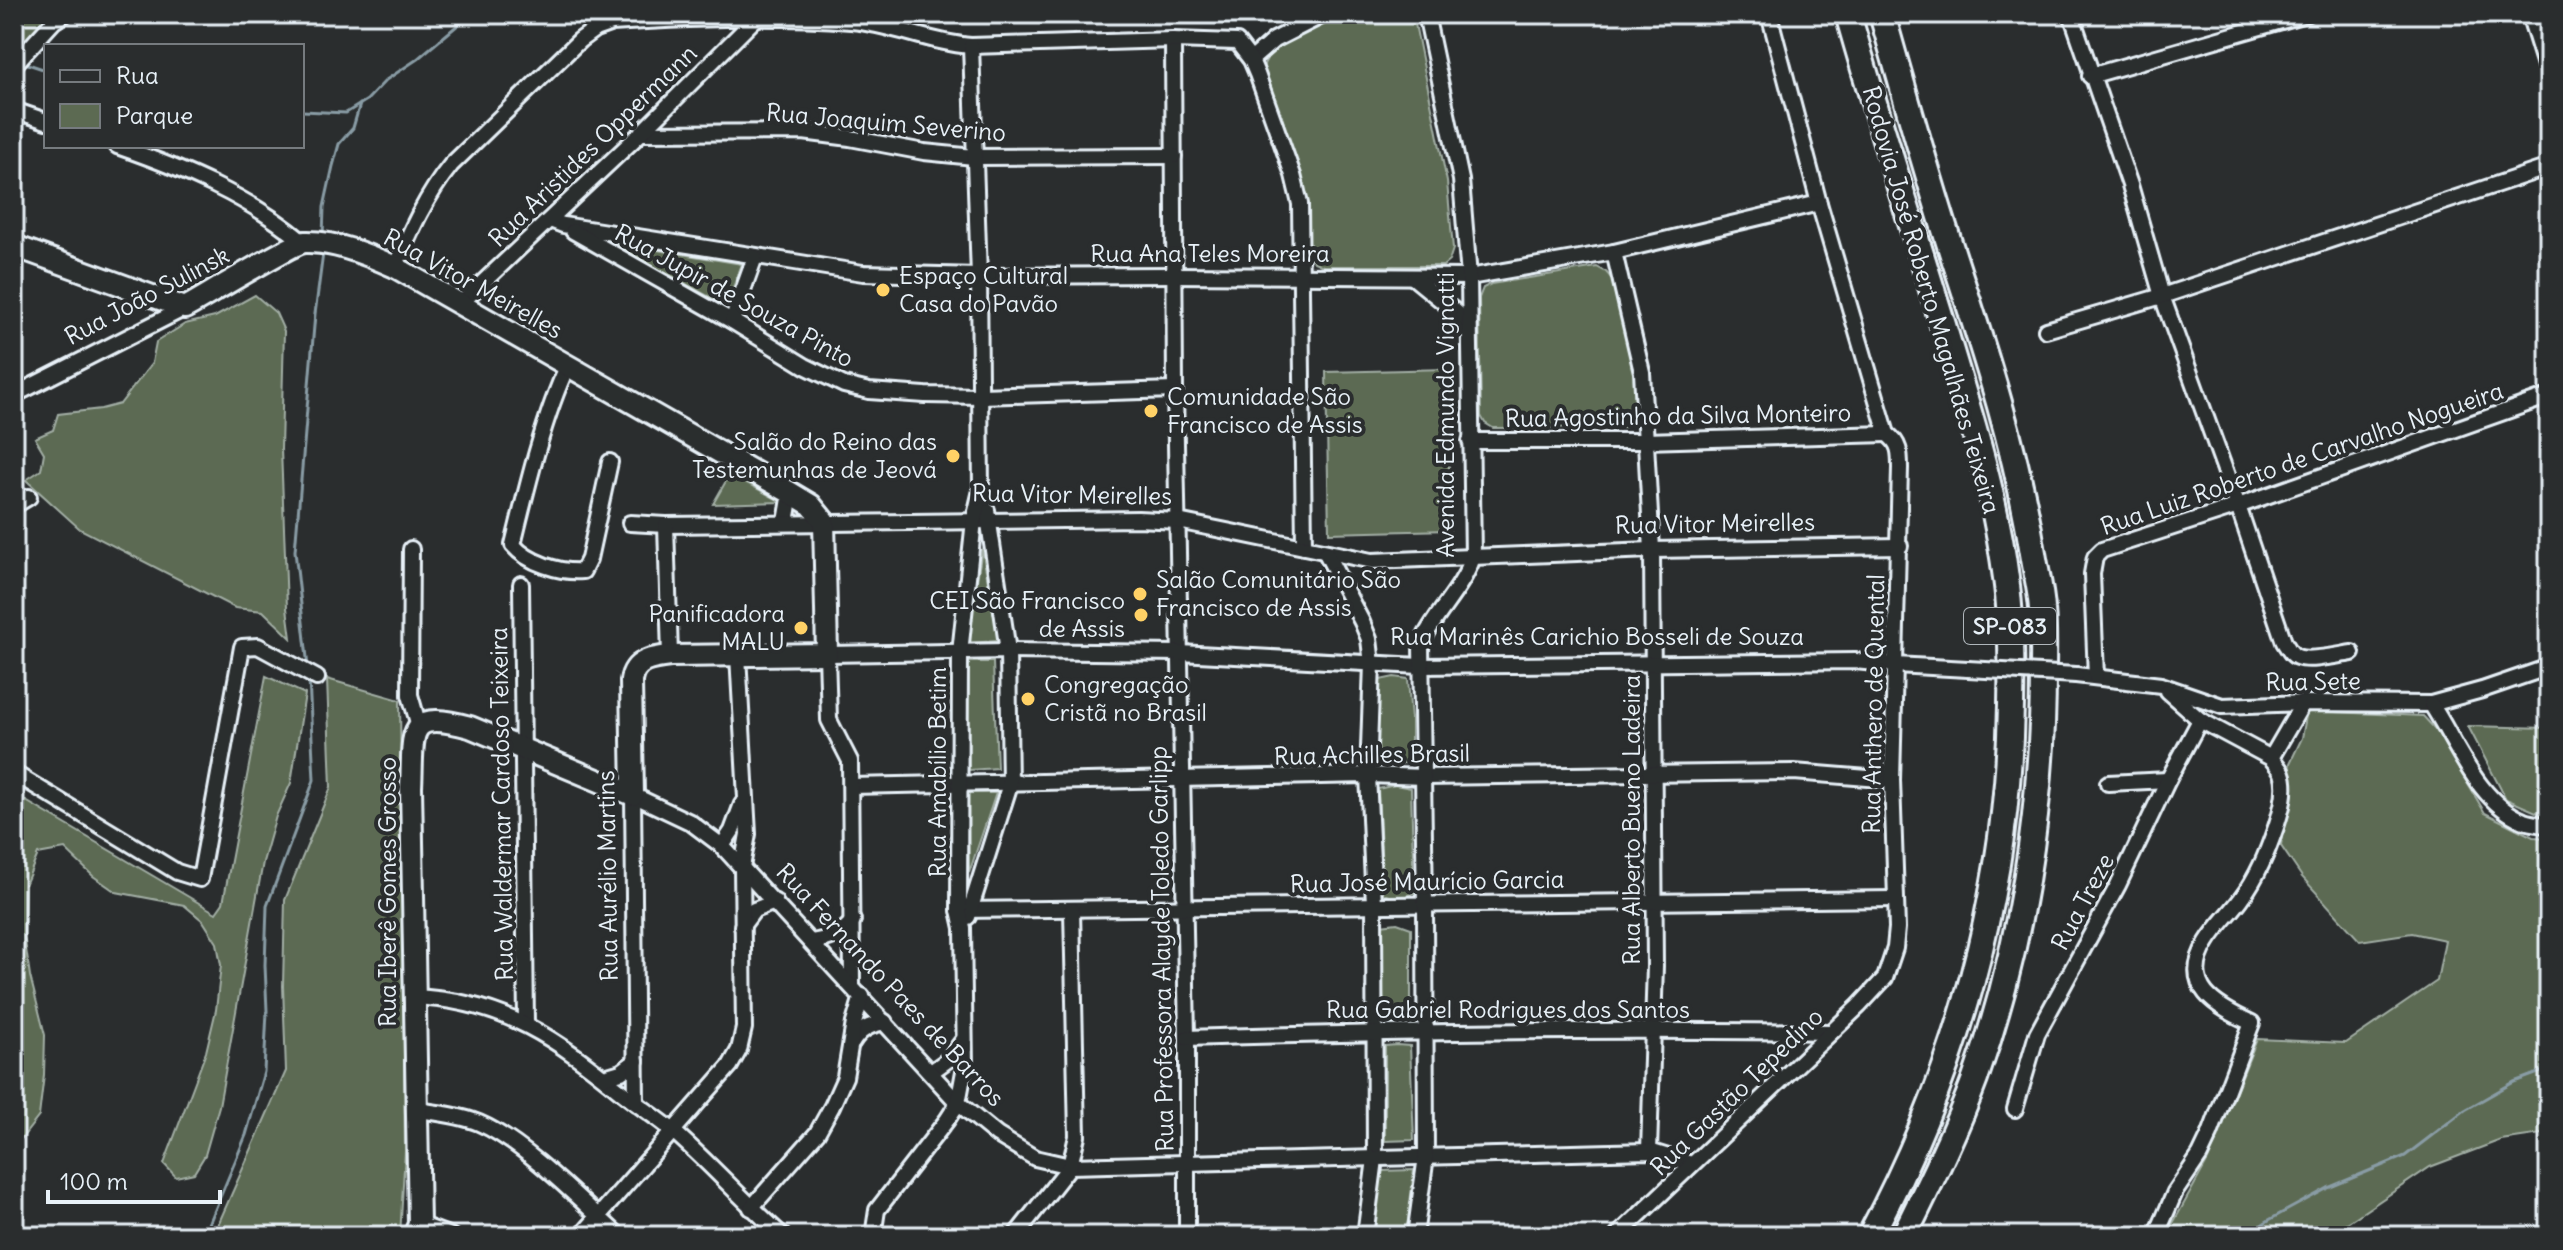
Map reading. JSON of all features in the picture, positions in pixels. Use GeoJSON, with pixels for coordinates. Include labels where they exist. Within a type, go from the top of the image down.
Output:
{"type":"FeatureCollection","features":[{"type":"Feature","properties":{"kind":"highway","name":"Rodovia José Roberto Magalhães Teixeira"},"geometry":{"type":"LineString","coordinates":[[1848,14],[1985,471],[2006,577],[2012,660],[2006,806],[1975,976],[1937,1093],[1901,1176],[1870,1236]]}},
{"type":"Feature","properties":{"kind":"highway","name":"Rodovia José Roberto Magalhães Teixeira"},"geometry":{"type":"LineString","coordinates":[[1882,14],[1943,225],[1998,394],[2027,511],[2042,608],[2039,782],[2010,958],[1974,1081],[1934,1176],[1904,1236]]}},
{"type":"Feature","properties":{"kind":"street"},"geometry":{"type":"LineString","coordinates":[[1251,60],[1274,40],[1325,14]]}},
{"type":"Feature","properties":{"kind":"street","name":"Avenida Edmundo Vignatti"},"geometry":{"type":"LineString","coordinates":[[1415,1236],[1426,1156],[1421,644],[1428,627],[1467,574],[1473,557],[1469,277],[1461,180],[1426,14]]}},
{"type":"Feature","properties":{"kind":"street","name":"Rua Anthero de Quental"},"geometry":{"type":"LineString","coordinates":[[1769,14],[1819,203],[1887,434],[1896,440],[1900,450],[1892,780],[1897,928],[1895,948],[1885,978]]}},
{"type":"Feature","properties":{"kind":"street"},"geometry":{"type":"LineString","coordinates":[[2071,14],[2130,185],[2162,296],[2284,642],[2292,654],[2306,659],[2352,653]]}},
{"type":"Feature","properties":{"kind":"street"},"geometry":{"type":"LineString","coordinates":[[2090,76],[2306,14]]}},
{"type":"Feature","properties":{"kind":"street"},"geometry":{"type":"LineString","coordinates":[[2529,14],[2544,46],[2549,78]]}},
{"type":"Feature","properties":{"kind":"street"},"geometry":{"type":"LineString","coordinates":[[14,65],[59,18]]}},
{"type":"Feature","properties":{"kind":"street"},"geometry":{"type":"LineString","coordinates":[[395,267],[420,211],[451,165],[580,40],[595,29],[612,23],[755,19],[852,21],[940,42],[971,46],[1173,40],[1237,42],[1251,60],[1293,175],[1300,204],[1304,547]]}},
{"type":"Feature","properties":{"kind":"street","name":"Rua Aristides Oppermann"},"geometry":{"type":"LineString","coordinates":[[460,304],[556,223],[755,19]]}},
{"type":"Feature","properties":{"kind":"street","name":"Rua Professora Alayde Toledo Garlipp"},"geometry":{"type":"LineString","coordinates":[[1173,40],[1187,1233]]}},
{"type":"Feature","properties":{"kind":"street"},"geometry":{"type":"LineString","coordinates":[[965,910],[1010,784],[1008,651],[982,520],[979,276],[971,46]]}},
{"type":"Feature","properties":{"kind":"street"},"geometry":{"type":"LineString","coordinates":[[14,110],[44,120]]}},
{"type":"Feature","properties":{"kind":"street","name":"Rua Joaquim Severino"},"geometry":{"type":"LineString","coordinates":[[641,133],[803,132],[974,157],[1174,156]]}},
{"type":"Feature","properties":{"kind":"street"},"geometry":{"type":"LineString","coordinates":[[123,148],[156,159],[234,194],[309,243]]}},
{"type":"Feature","properties":{"kind":"street"},"geometry":{"type":"LineString","coordinates":[[2046,330],[2162,296],[2549,167]]}},
{"type":"Feature","properties":{"kind":"street","name":"Rua Ana Teles Moreira"},"geometry":{"type":"LineString","coordinates":[[556,223],[863,273],[1469,277],[1614,252],[1819,203]]}},
{"type":"Feature","properties":{"kind":"street","name":"Rua Jupir de Souza Pinto"},"geometry":{"type":"LineString","coordinates":[[556,223],[732,321],[805,366],[844,385],[869,391],[981,396],[1175,390]]}},
{"type":"Feature","properties":{"kind":"street","name":"Rua Vitor Meirelles"},"geometry":{"type":"LineString","coordinates":[[309,243],[341,247],[395,267],[791,493],[811,505],[824,521],[1178,521],[1372,561],[1652,550],[1900,546]]}},
{"type":"Feature","properties":{"kind":"street","name":"Rua João Sulinsk"},"geometry":{"type":"LineString","coordinates":[[14,395],[309,243]]}},
{"type":"Feature","properties":{"kind":"street"},"geometry":{"type":"LineString","coordinates":[[16,248],[185,308]]}},
{"type":"Feature","properties":{"kind":"street","name":"Rua Alberto Bueno Ladeira"},"geometry":{"type":"LineString","coordinates":[[1614,252],[1642,372],[1652,550],[1654,901],[1649,1151]]}},
{"type":"Feature","properties":{"kind":"street"},"geometry":{"type":"LineString","coordinates":[[732,321],[755,257]]}},
{"type":"Feature","properties":{"kind":"street"},"geometry":{"type":"LineString","coordinates":[[1414,277],[1457,313],[1468,334]]}},
{"type":"Feature","properties":{"kind":"street"},"geometry":{"type":"LineString","coordinates":[[568,365],[517,526],[513,545],[519,552],[531,561],[571,572],[583,571],[589,559],[610,462]]}},
{"type":"Feature","properties":{"kind":"street","name":"Rua Luiz Roberto de Carvalho Nogueira"},"geometry":{"type":"LineString","coordinates":[[2096,677],[2092,574],[2095,557],[2102,550],[2238,506],[2549,396]]}},
{"type":"Feature","properties":{"kind":"street","name":"Rua Agostinho da Silva Monteiro"},"geometry":{"type":"LineString","coordinates":[[1470,441],[1645,441],[1887,434]]}},
{"type":"Feature","properties":{"kind":"street"},"geometry":{"type":"LineString","coordinates":[[786,522],[791,493]]}},
{"type":"Feature","properties":{"kind":"street"},"geometry":{"type":"LineString","coordinates":[[14,506],[29,497]]}},
{"type":"Feature","properties":{"kind":"street","name":"Rua Amabílio Betim"},"geometry":{"type":"LineString","coordinates":[[873,1236],[877,1210],[958,1103],[965,1066],[960,653],[982,520]]}},
{"type":"Feature","properties":{"kind":"street"},"geometry":{"type":"LineString","coordinates":[[630,523],[824,521],[829,720],[850,761],[857,991],[854,1023],[845,1077],[817,1133],[751,1208]]}},
{"type":"Feature","properties":{"kind":"street"},"geometry":{"type":"LineString","coordinates":[[660,657],[666,525]]}},
{"type":"Feature","properties":{"kind":"street","name":"Rua Iberê Gomes Grosso"},"geometry":{"type":"LineString","coordinates":[[411,549],[410,695],[419,726],[413,738],[411,787],[418,1110],[417,1230]]}},
{"type":"Feature","properties":{"kind":"street"},"geometry":{"type":"LineString","coordinates":[[1326,553],[1362,622],[1369,639],[1372,664],[1368,775],[1374,904],[1375,1159],[1365,1236]]}},
{"type":"Feature","properties":{"kind":"street","name":"Rua Waldermar Cardoso Teixeira"},"geometry":{"type":"LineString","coordinates":[[521,584],[526,1024]]}},
{"type":"Feature","properties":{"kind":"street"},"geometry":{"type":"LineString","coordinates":[[14,773],[177,872],[200,879],[242,647],[258,646],[317,678]]}},
{"type":"Feature","properties":{"kind":"street","name":"Rua Marinês Carichio Bosseli de Souza"},"geometry":{"type":"LineString","coordinates":[[660,657],[1008,651],[1180,653],[1420,666],[1855,661],[2076,675]]}},
{"type":"Feature","properties":{"kind":"street"},"geometry":{"type":"LineString","coordinates":[[581,1236],[730,1066],[739,1050],[744,1028],[742,867],[748,834],[738,655]]}},
{"type":"Feature","properties":{"kind":"street","name":"Rua Aurélio Martins"},"geometry":{"type":"LineString","coordinates":[[636,1103],[631,681],[632,671],[640,664],[660,657]]}},
{"type":"Feature","properties":{"kind":"street","name":"Rua Sete"},"geometry":{"type":"LineString","coordinates":[[2076,675],[2161,685],[2222,706],[2431,704],[2549,667]]}},
{"type":"Feature","properties":{"kind":"street"},"geometry":{"type":"LineString","coordinates":[[2156,1236],[2175,1192],[2205,1144],[2252,1023],[2220,1009],[2207,996],[2198,976],[2198,959],[2261,867],[2281,813],[2283,793],[2282,773],[2271,758],[2200,720],[2161,685]]}},
{"type":"Feature","properties":{"kind":"street"},"geometry":{"type":"LineString","coordinates":[[2271,758],[2303,703]]}},
{"type":"Feature","properties":{"kind":"street"},"geometry":{"type":"LineString","coordinates":[[2431,704],[2494,803],[2524,821],[2549,826]]}},
{"type":"Feature","properties":{"kind":"street","name":"Rua Fernando Paes de Barros"},"geometry":{"type":"LineString","coordinates":[[419,726],[430,720],[443,720],[470,727],[690,822],[722,846],[958,1103],[997,1135],[1035,1158],[1070,1166],[1649,1151],[1691,1164]]}},
{"type":"Feature","properties":{"kind":"street","name":"Rua Treze"},"geometry":{"type":"LineString","coordinates":[[2015,1109],[2037,1034],[2118,885],[2200,720]]}},
{"type":"Feature","properties":{"kind":"street","name":"Rua Achilles Brasil"},"geometry":{"type":"LineString","coordinates":[[851,786],[1368,775],[1794,772],[1892,780]]}},
{"type":"Feature","properties":{"kind":"street"},"geometry":{"type":"LineString","coordinates":[[2108,783],[2168,780]]}},
{"type":"Feature","properties":{"kind":"street"},"geometry":{"type":"LineString","coordinates":[[722,846],[732,831],[745,796]]}},
{"type":"Feature","properties":{"kind":"street","name":"Rua José Maurício Garcia"},"geometry":{"type":"LineString","coordinates":[[965,910],[1895,899]]}},
{"type":"Feature","properties":{"kind":"street"},"geometry":{"type":"LineString","coordinates":[[742,926],[754,910],[775,902]]}},
{"type":"Feature","properties":{"kind":"street"},"geometry":{"type":"LineString","coordinates":[[1015,1236],[1070,1166],[1077,1136],[1072,910]]}},
{"type":"Feature","properties":{"kind":"street"},"geometry":{"type":"LineString","coordinates":[[812,942],[841,933],[853,920]]}},
{"type":"Feature","properties":{"kind":"street","name":"Rua Gastão Tepedino"},"geometry":{"type":"LineString","coordinates":[[1617,1236],[1885,978]]}},
{"type":"Feature","properties":{"kind":"street"},"geometry":{"type":"LineString","coordinates":[[414,997],[440,998],[483,1007],[526,1024],[579,1056],[673,1131],[783,1236]]}},
{"type":"Feature","properties":{"kind":"street"},"geometry":{"type":"LineString","coordinates":[[851,1043],[866,1028],[885,1022]]}},
{"type":"Feature","properties":{"kind":"street","name":"Rua Gabriel Rodrigues dos Santos"},"geometry":{"type":"LineString","coordinates":[[1187,1038],[1652,1029],[1830,1032]]}},
{"type":"Feature","properties":{"kind":"street"},"geometry":{"type":"LineString","coordinates":[[931,1072],[949,1059],[964,1039]]}},
{"type":"Feature","properties":{"kind":"street"},"geometry":{"type":"LineString","coordinates":[[604,1077],[621,1072],[636,1061]]}},
{"type":"Feature","properties":{"kind":"street"},"geometry":{"type":"LineString","coordinates":[[418,1110],[445,1113],[480,1123],[517,1145],[619,1236]]}},
{"type":"Feature","properties":{"kind":"street"},"geometry":{"type":"LineString","coordinates":[[417,1230],[451,1236]]}},
{"type":"Feature","properties":{"kind":"green space"},"geometry":{"type":"Polygon","coordinates":[[[14,14],[62,14],[14,71],[14,14]]]}},
{"type":"Feature","properties":{"kind":"green space"},"geometry":{"type":"Polygon","coordinates":[[[1344,14],[1413,14],[1447,182],[1453,249],[1449,261],[1443,266],[1323,266],[1314,262],[1308,253],[1305,193],[1263,70],[1266,60],[1283,42],[1344,14]]]}},
{"type":"Feature","properties":{"kind":"green space"},"geometry":{"type":"Polygon","coordinates":[[[609,242],[742,264],[726,306],[609,242]]]}},
{"type":"Feature","properties":{"kind":"green space"},"geometry":{"type":"Polygon","coordinates":[[[1597,267],[1613,280],[1634,374],[1637,394],[1635,421],[1625,427],[1493,428],[1485,423],[1481,416],[1479,298],[1483,288],[1491,284],[1597,267]]]}},
{"type":"Feature","properties":{"kind":"green space"},"geometry":{"type":"Polygon","coordinates":[[[255,295],[276,313],[284,331],[281,449],[287,608],[291,638],[263,611],[235,608],[80,529],[26,480],[41,470],[44,453],[35,438],[53,430],[58,414],[120,404],[152,363],[156,342],[185,324],[215,317],[255,295]]]}},
{"type":"Feature","properties":{"kind":"green space"},"geometry":{"type":"Polygon","coordinates":[[[1447,369],[1450,530],[1329,533],[1326,372],[1447,369]]]}},
{"type":"Feature","properties":{"kind":"green space"},"geometry":{"type":"Polygon","coordinates":[[[730,474],[782,502],[713,504],[730,474]]]}},
{"type":"Feature","properties":{"kind":"green space"},"geometry":{"type":"Polygon","coordinates":[[[982,549],[999,641],[967,643],[982,549]]]}},
{"type":"Feature","properties":{"kind":"green space"},"geometry":{"type":"Polygon","coordinates":[[[967,662],[993,662],[997,768],[969,770],[967,662]]]}},
{"type":"Feature","properties":{"kind":"green space"},"geometry":{"type":"Polygon","coordinates":[[[266,676],[305,694],[291,783],[276,816],[263,862],[219,1106],[205,1155],[194,1173],[176,1177],[164,1164],[206,1052],[216,1010],[221,965],[217,943],[203,921],[184,905],[116,892],[93,876],[65,849],[38,854],[25,885],[24,935],[30,976],[45,1035],[44,1075],[39,1116],[14,1153],[14,794],[216,913],[223,903],[266,676]]]}},
{"type":"Feature","properties":{"kind":"green space"},"geometry":{"type":"Polygon","coordinates":[[[1394,677],[1408,679],[1411,762],[1379,766],[1377,723],[1380,680],[1394,677]]]}},
{"type":"Feature","properties":{"kind":"green space"},"geometry":{"type":"Polygon","coordinates":[[[327,679],[400,700],[405,1151],[400,1236],[213,1236],[286,1071],[283,986],[285,900],[331,787],[327,679]]]}},
{"type":"Feature","properties":{"kind":"green space"},"geometry":{"type":"Polygon","coordinates":[[[2307,711],[2423,716],[2436,730],[2485,813],[2533,837],[2549,838],[2549,1133],[2501,1140],[2430,1167],[2328,1236],[2169,1236],[2167,1234],[2208,1160],[2257,1039],[2346,1043],[2437,981],[2445,940],[2412,933],[2360,941],[2302,877],[2281,846],[2290,763],[2302,738],[2307,711]]]}},
{"type":"Feature","properties":{"kind":"green space"},"geometry":{"type":"Polygon","coordinates":[[[2468,726],[2549,728],[2549,815],[2506,799],[2468,726]]]}},
{"type":"Feature","properties":{"kind":"green space"},"geometry":{"type":"Polygon","coordinates":[[[1395,785],[1411,788],[1414,893],[1398,899],[1383,894],[1378,789],[1395,785]]]}},
{"type":"Feature","properties":{"kind":"green space"},"geometry":{"type":"Polygon","coordinates":[[[968,793],[996,793],[969,873],[968,793]]]}},
{"type":"Feature","properties":{"kind":"green space"},"geometry":{"type":"Polygon","coordinates":[[[1397,923],[1411,928],[1411,1020],[1398,1025],[1384,1024],[1381,925],[1397,923]]]}},
{"type":"Feature","properties":{"kind":"green space"},"geometry":{"type":"Polygon","coordinates":[[[1385,1046],[1410,1046],[1414,1140],[1385,1141],[1385,1046]]]}},
{"type":"Feature","properties":{"kind":"green space"},"geometry":{"type":"Polygon","coordinates":[[[1414,1170],[1406,1236],[1374,1236],[1381,1171],[1414,1170]]]}},
{"type":"Feature","properties":{"kind":"waterway"},"geometry":{"type":"LineString","coordinates":[[304,111],[346,113],[367,100],[386,80],[416,60],[471,14]]}},
{"type":"Feature","properties":{"kind":"waterway"},"geometry":{"type":"LineString","coordinates":[[25,63],[44,69]]}},
{"type":"Feature","properties":{"kind":"waterway"},"geometry":{"type":"LineString","coordinates":[[323,237],[324,207],[339,144],[353,128],[360,104]]}},
{"type":"Feature","properties":{"kind":"waterway"},"geometry":{"type":"LineString","coordinates":[[308,667],[295,551],[323,253]]}},
{"type":"Feature","properties":{"kind":"waterway"},"geometry":{"type":"LineString","coordinates":[[209,1224],[246,1135],[264,1072],[267,906],[314,780],[309,679]]}},
{"type":"Feature","properties":{"kind":"waterway"},"geometry":{"type":"LineString","coordinates":[[2245,1236],[2328,1188],[2405,1156],[2465,1110],[2514,1082],[2549,1069]]}},
{"type":"Feature","properties":{"kind":"place","name":"Espaço Cultural Casa do Pavão"},"geometry":{"type":"Point","coordinates":[883,290]}},
{"type":"Feature","properties":{"kind":"place","name":"Comunidade São Francisco de Assis"},"geometry":{"type":"Point","coordinates":[1151,411]}},
{"type":"Feature","properties":{"kind":"place","name":"Salão do Reino das Testemunhas de Jeová"},"geometry":{"type":"Point","coordinates":[953,456]}},
{"type":"Feature","properties":{"kind":"place","name":"Salão Comunitário São Francisco de Assis"},"geometry":{"type":"Point","coordinates":[1140,594]}},
{"type":"Feature","properties":{"kind":"place","name":"CEI São Francisco de Assis"},"geometry":{"type":"Point","coordinates":[1141,615]}},
{"type":"Feature","properties":{"kind":"place","name":"Panificadora MALU"},"geometry":{"type":"Point","coordinates":[801,628]}},
{"type":"Feature","properties":{"kind":"place","name":"Congregação Cristã no Brasil"},"geometry":{"type":"Point","coordinates":[1028,699]}}]}
